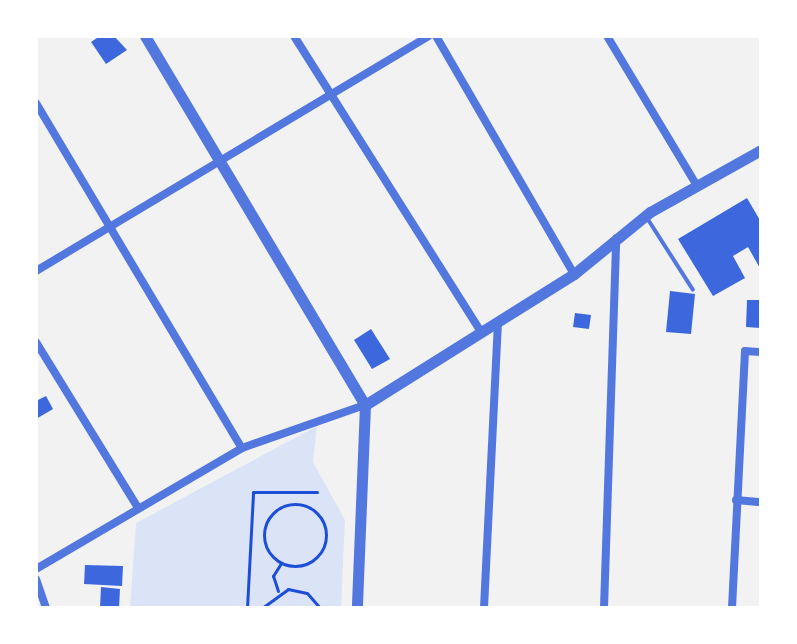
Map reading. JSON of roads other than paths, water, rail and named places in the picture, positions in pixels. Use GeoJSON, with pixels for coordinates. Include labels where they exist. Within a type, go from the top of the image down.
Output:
{"type":"FeatureCollection","features":[{"type":"Feature","properties":{"kind":"street"},"geometry":{"type":"LineString","coordinates":[[145,36],[365,405],[357,608]]}},
{"type":"Feature","properties":{"kind":"street"},"geometry":{"type":"LineString","coordinates":[[294,36],[481,332]]}},
{"type":"Feature","properties":{"kind":"street"},"geometry":{"type":"LineString","coordinates":[[36,271],[428,36]]}},
{"type":"Feature","properties":{"kind":"street"},"geometry":{"type":"LineString","coordinates":[[436,36],[574,274]]}},
{"type":"Feature","properties":{"kind":"street"},"geometry":{"type":"LineString","coordinates":[[607,36],[697,186]]}},
{"type":"Feature","properties":{"kind":"street"},"geometry":{"type":"LineString","coordinates":[[36,103],[242,448]]}},
{"type":"Feature","properties":{"kind":"street"},"geometry":{"type":"LineString","coordinates":[[36,569],[137,506],[242,448],[365,405],[574,274],[646,215],[761,150]]}},
{"type":"Feature","properties":{"kind":"street"},"geometry":{"type":"LineString","coordinates":[[604,608],[616,237]]}},
{"type":"Feature","properties":{"kind":"street"},"geometry":{"type":"LineString","coordinates":[[484,608],[498,322]]}},
{"type":"Feature","properties":{"kind":"street"},"geometry":{"type":"LineString","coordinates":[[36,342],[137,506]]}},
{"type":"Feature","properties":{"kind":"street"},"geometry":{"type":"LineString","coordinates":[[732,608],[745,351],[761,352]]}},
{"type":"Feature","properties":{"kind":"street"},"geometry":{"type":"LineString","coordinates":[[736,500],[761,502]]}},
{"type":"Feature","properties":{"kind":"street"},"geometry":{"type":"LineString","coordinates":[[36,579],[46,608]]}},
{"type":"Feature","properties":{"kind":"lane"},"geometry":{"type":"LineString","coordinates":[[646,215],[693,290]]}}]}
